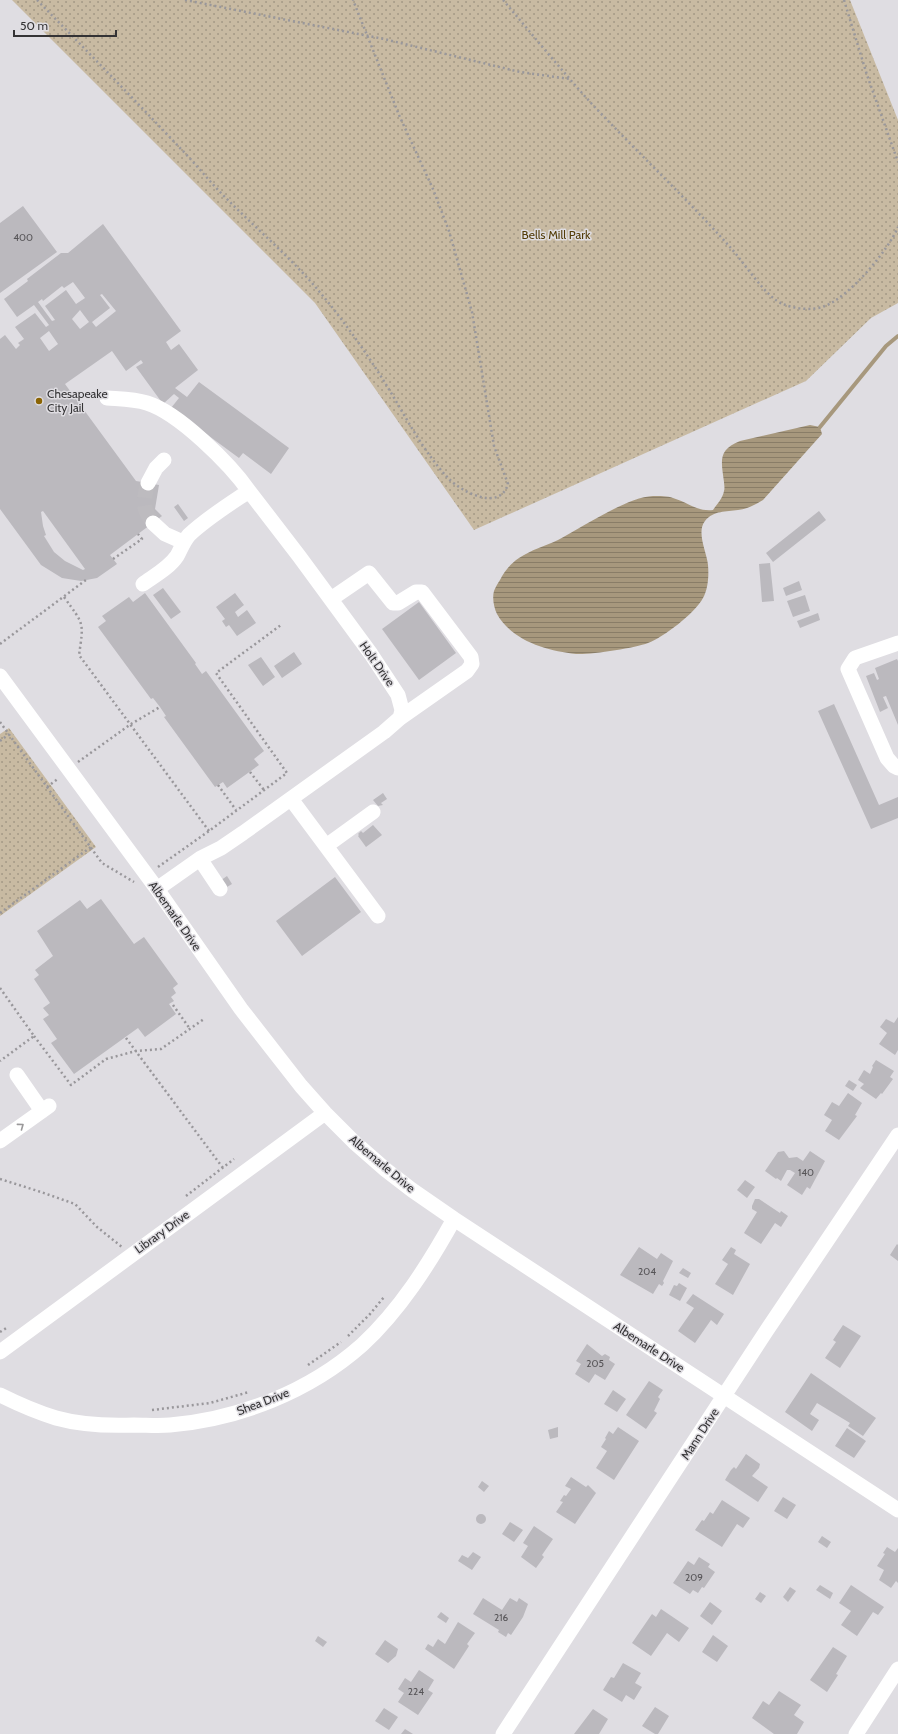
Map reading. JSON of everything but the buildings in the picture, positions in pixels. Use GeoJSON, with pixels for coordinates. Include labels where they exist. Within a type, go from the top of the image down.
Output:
{"type":"FeatureCollection","features":[{"type":"Feature","properties":{"kind":"street","name":"Holt Drive"},"geometry":{"type":"LineString","coordinates":[[107,398],[142,402],[166,411],[217,454],[237,474],[331,599],[398,695],[402,710],[400,718]]}},
{"type":"Feature","properties":{"kind":"street"},"geometry":{"type":"LineString","coordinates":[[148,483],[156,468],[164,460]]}},
{"type":"Feature","properties":{"kind":"street"},"geometry":{"type":"LineString","coordinates":[[143,584],[171,563],[177,556],[183,542],[207,519],[249,491]]}},
{"type":"Feature","properties":{"kind":"street"},"geometry":{"type":"LineString","coordinates":[[153,523],[165,534],[183,542]]}},
{"type":"Feature","properties":{"kind":"street"},"geometry":{"type":"LineString","coordinates":[[157,889],[200,859],[221,848],[291,799],[384,732],[400,718],[467,671],[472,664],[471,657],[422,592],[416,592],[398,603],[393,602],[369,572],[331,599]]}},
{"type":"Feature","properties":{"kind":"street"},"geometry":{"type":"LineString","coordinates":[[898,644],[855,658],[850,663],[848,668],[887,758],[894,766],[898,768]]}},
{"type":"Feature","properties":{"kind":"street","name":"Albemarle Drive"},"geometry":{"type":"LineString","coordinates":[[0,676],[157,889],[241,1009],[275,1054],[325,1112],[354,1142],[412,1190],[724,1397],[898,1510]]}},
{"type":"Feature","properties":{"kind":"street"},"geometry":{"type":"LineString","coordinates":[[291,799],[378,916]]}},
{"type":"Feature","properties":{"kind":"street"},"geometry":{"type":"LineString","coordinates":[[326,846],[373,812]]}},
{"type":"Feature","properties":{"kind":"street"},"geometry":{"type":"LineString","coordinates":[[200,859],[220,889]]}},
{"type":"Feature","properties":{"kind":"street"},"geometry":{"type":"LineString","coordinates":[[0,1141],[45,1108],[17,1075]]}},
{"type":"Feature","properties":{"kind":"street","name":"Library Drive"},"geometry":{"type":"LineString","coordinates":[[0,1352],[325,1112]]}},
{"type":"Feature","properties":{"kind":"street","name":"Mann Drive"},"geometry":{"type":"LineString","coordinates":[[502,1734],[765,1333],[898,1135]]}},
{"type":"Feature","properties":{"kind":"street","name":"Shea Drive"},"geometry":{"type":"LineString","coordinates":[[0,1395],[24,1407],[57,1418],[83,1424],[110,1426],[169,1426],[205,1421],[246,1411],[305,1385],[338,1364],[362,1345],[392,1313],[412,1286],[440,1245],[454,1218]]}},
{"type":"Feature","properties":{"kind":"street"},"geometry":{"type":"LineString","coordinates":[[856,1734],[898,1669]]}},
{"type":"Feature","properties":{"kind":"path"},"geometry":{"type":"LineString","coordinates":[[37,0],[181,149],[222,195],[315,286],[356,340],[385,383],[430,457],[449,479],[461,489],[475,496],[491,498],[499,496],[505,491],[508,484],[494,446],[472,312],[449,231],[433,189],[399,115],[353,0]]}},
{"type":"Feature","properties":{"kind":"path"},"geometry":{"type":"LineString","coordinates":[[185,0],[411,45],[520,72],[570,79]]}},
{"type":"Feature","properties":{"kind":"path"},"geometry":{"type":"LineString","coordinates":[[503,0],[592,104],[731,248],[771,296],[782,304],[815,308],[825,306],[837,300],[880,258],[895,236],[898,227]]}},
{"type":"Feature","properties":{"kind":"path"},"geometry":{"type":"LineString","coordinates":[[844,0],[867,74],[898,162]]}},
{"type":"Feature","properties":{"kind":"path"},"geometry":{"type":"LineString","coordinates":[[113,560],[142,539],[138,534]]}},
{"type":"Feature","properties":{"kind":"path"},"geometry":{"type":"LineString","coordinates":[[0,644],[86,580]]}},
{"type":"Feature","properties":{"kind":"path"},"geometry":{"type":"LineString","coordinates":[[64,597],[82,622],[83,628],[79,655],[209,831]]}},
{"type":"Feature","properties":{"kind":"path"},"geometry":{"type":"LineString","coordinates":[[0,722],[102,863],[136,883],[287,773],[216,673],[281,625]]}},
{"type":"Feature","properties":{"kind":"path"},"geometry":{"type":"LineString","coordinates":[[47,787],[130,724],[160,708]]}},
{"type":"Feature","properties":{"kind":"path"},"geometry":{"type":"LineString","coordinates":[[0,741],[9,734]]}},
{"type":"Feature","properties":{"kind":"path"},"geometry":{"type":"LineString","coordinates":[[250,772],[264,790]]}},
{"type":"Feature","properties":{"kind":"path"},"geometry":{"type":"LineString","coordinates":[[218,785],[236,810]]}},
{"type":"Feature","properties":{"kind":"path"},"geometry":{"type":"LineString","coordinates":[[0,913],[90,847]]}},
{"type":"Feature","properties":{"kind":"path"},"geometry":{"type":"LineString","coordinates":[[0,988],[71,1085],[106,1059],[136,1051],[161,1049],[204,1019]]}},
{"type":"Feature","properties":{"kind":"path"},"geometry":{"type":"LineString","coordinates":[[173,1005],[190,1029]]}},
{"type":"Feature","properties":{"kind":"path"},"geometry":{"type":"LineString","coordinates":[[0,1061],[34,1036]]}},
{"type":"Feature","properties":{"kind":"path"},"geometry":{"type":"LineString","coordinates":[[126,1038],[223,1168]]}},
{"type":"Feature","properties":{"kind":"path"},"geometry":{"type":"LineString","coordinates":[[0,1179],[75,1204],[96,1228],[121,1245],[131,1256]]}},
{"type":"Feature","properties":{"kind":"path"},"geometry":{"type":"LineString","coordinates":[[307,1366],[349,1336],[384,1297]]}},
{"type":"Feature","properties":{"kind":"path"},"geometry":{"type":"LineString","coordinates":[[150,1410],[210,1403],[256,1391]]}},
{"type":"Feature","properties":{"kind":"green space","name":"Bells Mill Park"},"geometry":{"type":"Polygon","coordinates":[[[12,0],[850,0],[898,120],[898,303],[871,318],[806,381],[474,530],[315,303],[12,0]]]}},
{"type":"Feature","properties":{"kind":"green space"},"geometry":{"type":"Polygon","coordinates":[[[9,728],[96,847],[0,916],[0,734],[9,728]]]}},
{"type":"Feature","properties":{"kind":"shaded area"},"geometry":{"type":"Polygon","coordinates":[[[810,425],[820,427],[822,434],[763,500],[745,509],[716,513],[705,521],[702,537],[708,565],[708,574],[705,594],[693,611],[662,636],[648,643],[633,647],[583,654],[565,653],[542,647],[521,638],[504,623],[497,614],[493,600],[494,590],[508,568],[524,555],[558,540],[618,507],[642,498],[653,496],[669,497],[702,510],[713,510],[723,494],[724,487],[722,462],[724,452],[728,448],[740,441],[810,425]]]}},
{"type":"Feature","properties":{"kind":"waterway"},"geometry":{"type":"LineString","coordinates":[[820,427],[886,346],[898,336]]}},
{"type":"Feature","properties":{"kind":"tunnel"},"geometry":{"type":"LineString","coordinates":[[148,483],[144,504],[149,518],[153,523]]}},
{"type":"Feature","properties":{"kind":"place","name":"Chesapeake City Jail"},"geometry":{"type":"Point","coordinates":[39,401]}}]}
